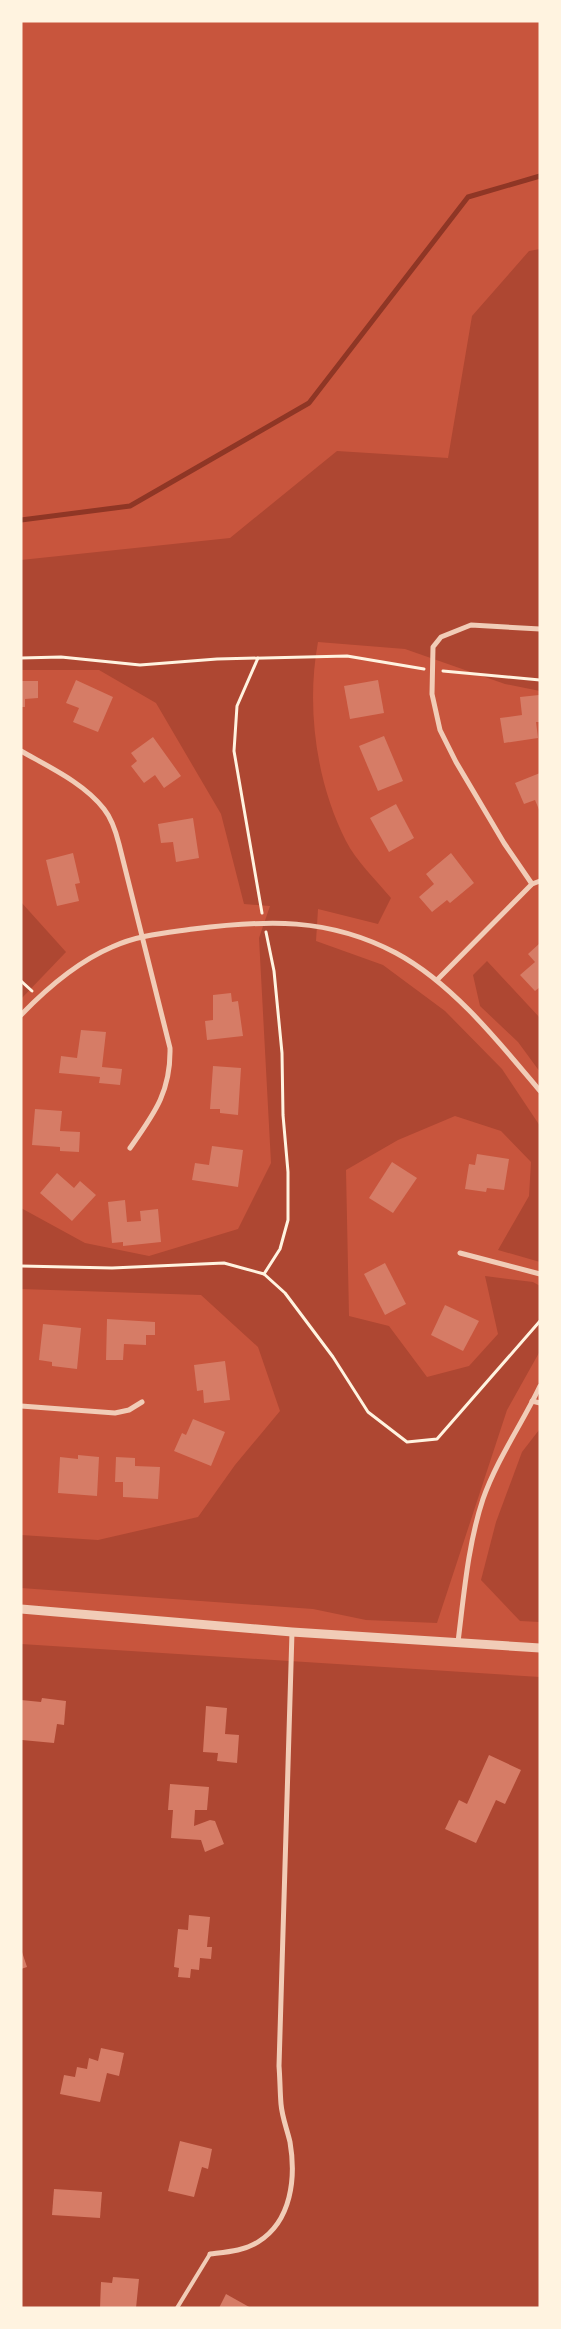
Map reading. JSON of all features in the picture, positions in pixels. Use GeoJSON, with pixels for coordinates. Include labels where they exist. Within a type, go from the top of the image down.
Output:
{"type":"FeatureCollection","features":[{"type":"Feature","properties":{"kind":"street"},"geometry":{"type":"LineString","coordinates":[[532,884],[465,778],[440,730],[432,694],[433,647],[441,637],[471,625],[540,630]]}},
{"type":"Feature","properties":{"kind":"street"},"geometry":{"type":"LineString","coordinates":[[21,751],[61,775],[104,809],[120,844],[166,1026],[171,1069],[166,1091],[156,1112],[130,1148]]}},
{"type":"Feature","properties":{"kind":"street"},"geometry":{"type":"LineString","coordinates":[[437,980],[532,884],[540,881]]}},
{"type":"Feature","properties":{"kind":"street"},"geometry":{"type":"LineString","coordinates":[[21,1015],[44,992],[88,959],[112,946],[142,936],[264,922],[298,923],[329,927],[366,939],[397,954],[437,980],[468,1010],[540,1091]]}},
{"type":"Feature","properties":{"kind":"street"},"geometry":{"type":"LineString","coordinates":[[460,1253],[540,1274]]}},
{"type":"Feature","properties":{"kind":"street"},"geometry":{"type":"LineString","coordinates":[[458,1642],[468,1569],[484,1498],[504,1452],[540,1386]]}},
{"type":"Feature","properties":{"kind":"street"},"geometry":{"type":"LineString","coordinates":[[532,1401],[540,1403]]}},
{"type":"Feature","properties":{"kind":"street"},"geometry":{"type":"LineString","coordinates":[[21,1406],[115,1414],[129,1410],[142,1402]]}},
{"type":"Feature","properties":{"kind":"street"},"geometry":{"type":"LineString","coordinates":[[21,1609],[292,1632],[540,1648]]}},
{"type":"Feature","properties":{"kind":"street"},"geometry":{"type":"LineString","coordinates":[[210,2254],[240,2249],[258,2242],[278,2224],[289,2203],[292,2175],[290,2143],[281,2106],[279,2066],[292,1632]]}},
{"type":"Feature","properties":{"kind":"lane"},"geometry":{"type":"LineString","coordinates":[[177,2308],[210,2254]]}},
{"type":"Feature","properties":{"kind":"path"},"geometry":{"type":"LineString","coordinates":[[21,658],[61,657],[140,665],[258,658],[347,656],[433,670],[540,680]]}},
{"type":"Feature","properties":{"kind":"path"},"geometry":{"type":"LineString","coordinates":[[258,658],[238,706],[234,751],[274,971],[282,1053],[283,1116],[288,1172],[288,1220],[280,1249],[264,1274]]}},
{"type":"Feature","properties":{"kind":"path"},"geometry":{"type":"LineString","coordinates":[[21,1266],[112,1268],[224,1263],[264,1274],[285,1293],[333,1357],[368,1412],[407,1442],[437,1439],[540,1320]]}},
{"type":"Feature","properties":{"kind":"shaded area"},"geometry":{"type":"Polygon","coordinates":[[[540,249],[540,691],[505,684],[405,649],[318,642],[313,692],[316,744],[327,794],[336,818],[350,848],[391,898],[378,924],[318,909],[316,941],[383,965],[445,1011],[502,1069],[540,1126],[540,1262],[498,1250],[529,1196],[531,1162],[501,1131],[455,1116],[398,1140],[346,1170],[349,1316],[389,1326],[427,1377],[469,1366],[498,1334],[485,1276],[533,1282],[540,1286],[540,1351],[507,1410],[437,1623],[366,1620],[313,1609],[21,1588],[21,1535],[98,1540],[198,1517],[235,1465],[280,1411],[258,1347],[201,1295],[21,1289],[21,1208],[85,1243],[149,1256],[238,1229],[271,1163],[259,938],[270,906],[244,904],[221,814],[156,703],[99,670],[21,670],[21,560],[230,538],[337,451],[448,458],[472,316],[529,251],[540,249]]]}},
{"type":"Feature","properties":{"kind":"shaded area"},"geometry":{"type":"Polygon","coordinates":[[[21,902],[66,952],[21,999],[21,902]]]}},
{"type":"Feature","properties":{"kind":"shaded area"},"geometry":{"type":"Polygon","coordinates":[[[487,961],[540,1018],[540,1072],[518,1042],[480,1006],[473,975],[487,961]]]}},
{"type":"Feature","properties":{"kind":"shaded area"},"geometry":{"type":"Polygon","coordinates":[[[539,1430],[540,1622],[520,1621],[481,1580],[496,1522],[522,1452],[539,1430]]]}},
{"type":"Feature","properties":{"kind":"shaded area"},"geometry":{"type":"Polygon","coordinates":[[[21,1644],[540,1677],[540,2308],[21,2308],[21,1644]]]}},
{"type":"Feature","properties":{"kind":"building"},"geometry":{"type":"Polygon","coordinates":[[[76,680],[113,697],[98,732],[73,722],[79,708],[66,703],[76,680]]]}},
{"type":"Feature","properties":{"kind":"building"},"geometry":{"type":"Polygon","coordinates":[[[378,680],[384,713],[350,719],[344,686],[378,680]]]}},
{"type":"Feature","properties":{"kind":"building"},"geometry":{"type":"Polygon","coordinates":[[[21,681],[38,681],[38,698],[25,699],[25,707],[21,707],[21,681]]]}},
{"type":"Feature","properties":{"kind":"building"},"geometry":{"type":"Polygon","coordinates":[[[539,695],[540,722],[536,722],[538,738],[504,743],[500,718],[522,715],[520,697],[539,695]]]}},
{"type":"Feature","properties":{"kind":"building"},"geometry":{"type":"Polygon","coordinates":[[[384,736],[403,781],[378,791],[359,746],[384,736]]]}},
{"type":"Feature","properties":{"kind":"building"},"geometry":{"type":"Polygon","coordinates":[[[153,737],[181,776],[164,788],[155,775],[144,783],[131,766],[137,761],[131,753],[153,737]]]}},
{"type":"Feature","properties":{"kind":"building"},"geometry":{"type":"Polygon","coordinates":[[[540,773],[540,812],[535,800],[524,804],[515,783],[540,773]]]}},
{"type":"Feature","properties":{"kind":"building"},"geometry":{"type":"Polygon","coordinates":[[[396,804],[414,838],[389,852],[370,818],[396,804]]]}},
{"type":"Feature","properties":{"kind":"building"},"geometry":{"type":"Polygon","coordinates":[[[193,818],[199,858],[176,862],[173,842],[161,843],[158,824],[193,818]]]}},
{"type":"Feature","properties":{"kind":"building"},"geometry":{"type":"Polygon","coordinates":[[[73,853],[80,883],[75,884],[79,901],[57,906],[46,860],[73,853]]]}},
{"type":"Feature","properties":{"kind":"building"},"geometry":{"type":"Polygon","coordinates":[[[451,853],[474,883],[450,903],[447,900],[432,912],[419,897],[434,884],[426,874],[451,853]]]}},
{"type":"Feature","properties":{"kind":"building"},"geometry":{"type":"Polygon","coordinates":[[[540,943],[540,987],[535,991],[520,975],[535,962],[528,954],[540,943]]]}},
{"type":"Feature","properties":{"kind":"building"},"geometry":{"type":"Polygon","coordinates":[[[231,993],[232,1002],[238,1001],[243,1036],[207,1040],[205,1021],[213,1020],[213,995],[231,993]]]}},
{"type":"Feature","properties":{"kind":"building"},"geometry":{"type":"Polygon","coordinates":[[[81,1030],[106,1032],[102,1067],[122,1069],[120,1085],[99,1083],[100,1077],[59,1073],[61,1056],[77,1058],[81,1030]]]}},
{"type":"Feature","properties":{"kind":"building"},"geometry":{"type":"Polygon","coordinates":[[[213,1066],[241,1068],[238,1115],[220,1113],[220,1109],[210,1109],[213,1066]]]}},
{"type":"Feature","properties":{"kind":"building"},"geometry":{"type":"Polygon","coordinates":[[[35,1109],[62,1111],[60,1131],[80,1132],[79,1152],[60,1151],[60,1147],[32,1145],[35,1109]]]}},
{"type":"Feature","properties":{"kind":"building"},"geometry":{"type":"Polygon","coordinates":[[[212,1146],[243,1150],[238,1187],[192,1180],[195,1163],[209,1165],[212,1146]]]}},
{"type":"Feature","properties":{"kind":"building"},"geometry":{"type":"Polygon","coordinates":[[[477,1154],[509,1159],[504,1190],[487,1188],[486,1192],[465,1189],[469,1164],[475,1165],[477,1154]]]}},
{"type":"Feature","properties":{"kind":"building"},"geometry":{"type":"Polygon","coordinates":[[[392,1162],[417,1178],[393,1213],[369,1198],[392,1162]]]}},
{"type":"Feature","properties":{"kind":"building"},"geometry":{"type":"Polygon","coordinates":[[[57,1173],[74,1188],[80,1181],[96,1195],[72,1221],[40,1193],[57,1173]]]}},
{"type":"Feature","properties":{"kind":"building"},"geometry":{"type":"Polygon","coordinates":[[[125,1200],[127,1222],[141,1221],[140,1211],[158,1209],[161,1242],[123,1246],[123,1242],[112,1243],[108,1202],[125,1200]]]}},
{"type":"Feature","properties":{"kind":"building"},"geometry":{"type":"Polygon","coordinates":[[[385,1263],[406,1304],[385,1315],[364,1274],[385,1263]]]}},
{"type":"Feature","properties":{"kind":"building"},"geometry":{"type":"Polygon","coordinates":[[[445,1305],[479,1321],[463,1351],[431,1335],[445,1305]]]}},
{"type":"Feature","properties":{"kind":"building"},"geometry":{"type":"Polygon","coordinates":[[[107,1319],[155,1322],[155,1335],[146,1335],[146,1345],[124,1344],[123,1360],[106,1360],[107,1319]]]}},
{"type":"Feature","properties":{"kind":"building"},"geometry":{"type":"Polygon","coordinates":[[[43,1324],[81,1328],[77,1369],[52,1366],[52,1362],[39,1360],[43,1324]]]}},
{"type":"Feature","properties":{"kind":"building"},"geometry":{"type":"Polygon","coordinates":[[[225,1361],[230,1400],[204,1403],[203,1390],[197,1391],[194,1365],[225,1361]]]}},
{"type":"Feature","properties":{"kind":"building"},"geometry":{"type":"Polygon","coordinates":[[[193,1419],[225,1432],[211,1466],[174,1451],[182,1433],[186,1435],[193,1419]]]}},
{"type":"Feature","properties":{"kind":"building"},"geometry":{"type":"Polygon","coordinates":[[[78,1455],[99,1457],[97,1496],[58,1493],[60,1457],[78,1459],[78,1455]]]}},
{"type":"Feature","properties":{"kind":"building"},"geometry":{"type":"Polygon","coordinates":[[[116,1457],[135,1458],[135,1466],[160,1467],[158,1499],[123,1497],[123,1482],[115,1482],[116,1457]]]}},
{"type":"Feature","properties":{"kind":"building"},"geometry":{"type":"Polygon","coordinates":[[[42,1698],[66,1701],[64,1725],[57,1724],[54,1743],[22,1740],[21,1700],[41,1702],[42,1698]]]}},
{"type":"Feature","properties":{"kind":"building"},"geometry":{"type":"Polygon","coordinates":[[[206,1706],[227,1708],[225,1734],[239,1735],[237,1763],[217,1761],[218,1753],[203,1752],[206,1706]]]}},
{"type":"Feature","properties":{"kind":"building"},"geometry":{"type":"Polygon","coordinates":[[[489,1755],[521,1770],[505,1804],[496,1800],[476,1843],[445,1829],[459,1800],[467,1804],[489,1755]]]}},
{"type":"Feature","properties":{"kind":"building"},"geometry":{"type":"Polygon","coordinates":[[[170,1784],[209,1787],[207,1810],[195,1810],[194,1826],[210,1820],[215,1821],[224,1844],[205,1852],[201,1840],[171,1838],[173,1810],[168,1810],[170,1784]]]}},
{"type":"Feature","properties":{"kind":"building"},"geometry":{"type":"Polygon","coordinates":[[[189,1915],[210,1917],[207,1947],[212,1947],[211,1959],[200,1958],[199,1970],[191,1969],[190,1978],[178,1977],[179,1968],[174,1967],[178,1929],[188,1930],[189,1915]]]}},
{"type":"Feature","properties":{"kind":"building"},"geometry":{"type":"Polygon","coordinates":[[[21,1949],[27,1967],[21,1969],[21,1949]]]}},
{"type":"Feature","properties":{"kind":"building"},"geometry":{"type":"Polygon","coordinates":[[[101,2048],[124,2053],[119,2076],[107,2073],[100,2102],[60,2094],[64,2075],[75,2077],[77,2067],[87,2069],[89,2058],[98,2061],[101,2048]]]}},
{"type":"Feature","properties":{"kind":"building"},"geometry":{"type":"Polygon","coordinates":[[[180,2141],[212,2149],[208,2169],[202,2167],[194,2197],[168,2191],[180,2141]]]}},
{"type":"Feature","properties":{"kind":"building"},"geometry":{"type":"Polygon","coordinates":[[[54,2189],[102,2192],[100,2218],[52,2215],[54,2189]]]}},
{"type":"Feature","properties":{"kind":"building"},"geometry":{"type":"Polygon","coordinates":[[[113,2277],[139,2279],[136,2308],[100,2308],[101,2282],[112,2283],[113,2277]]]}},
{"type":"Feature","properties":{"kind":"building"},"geometry":{"type":"Polygon","coordinates":[[[226,2294],[251,2308],[219,2308],[226,2294]]]}},
{"type":"Feature","properties":{"kind":"waterway"},"geometry":{"type":"LineString","coordinates":[[21,520],[130,506],[309,403],[468,197],[540,176]]}}]}
